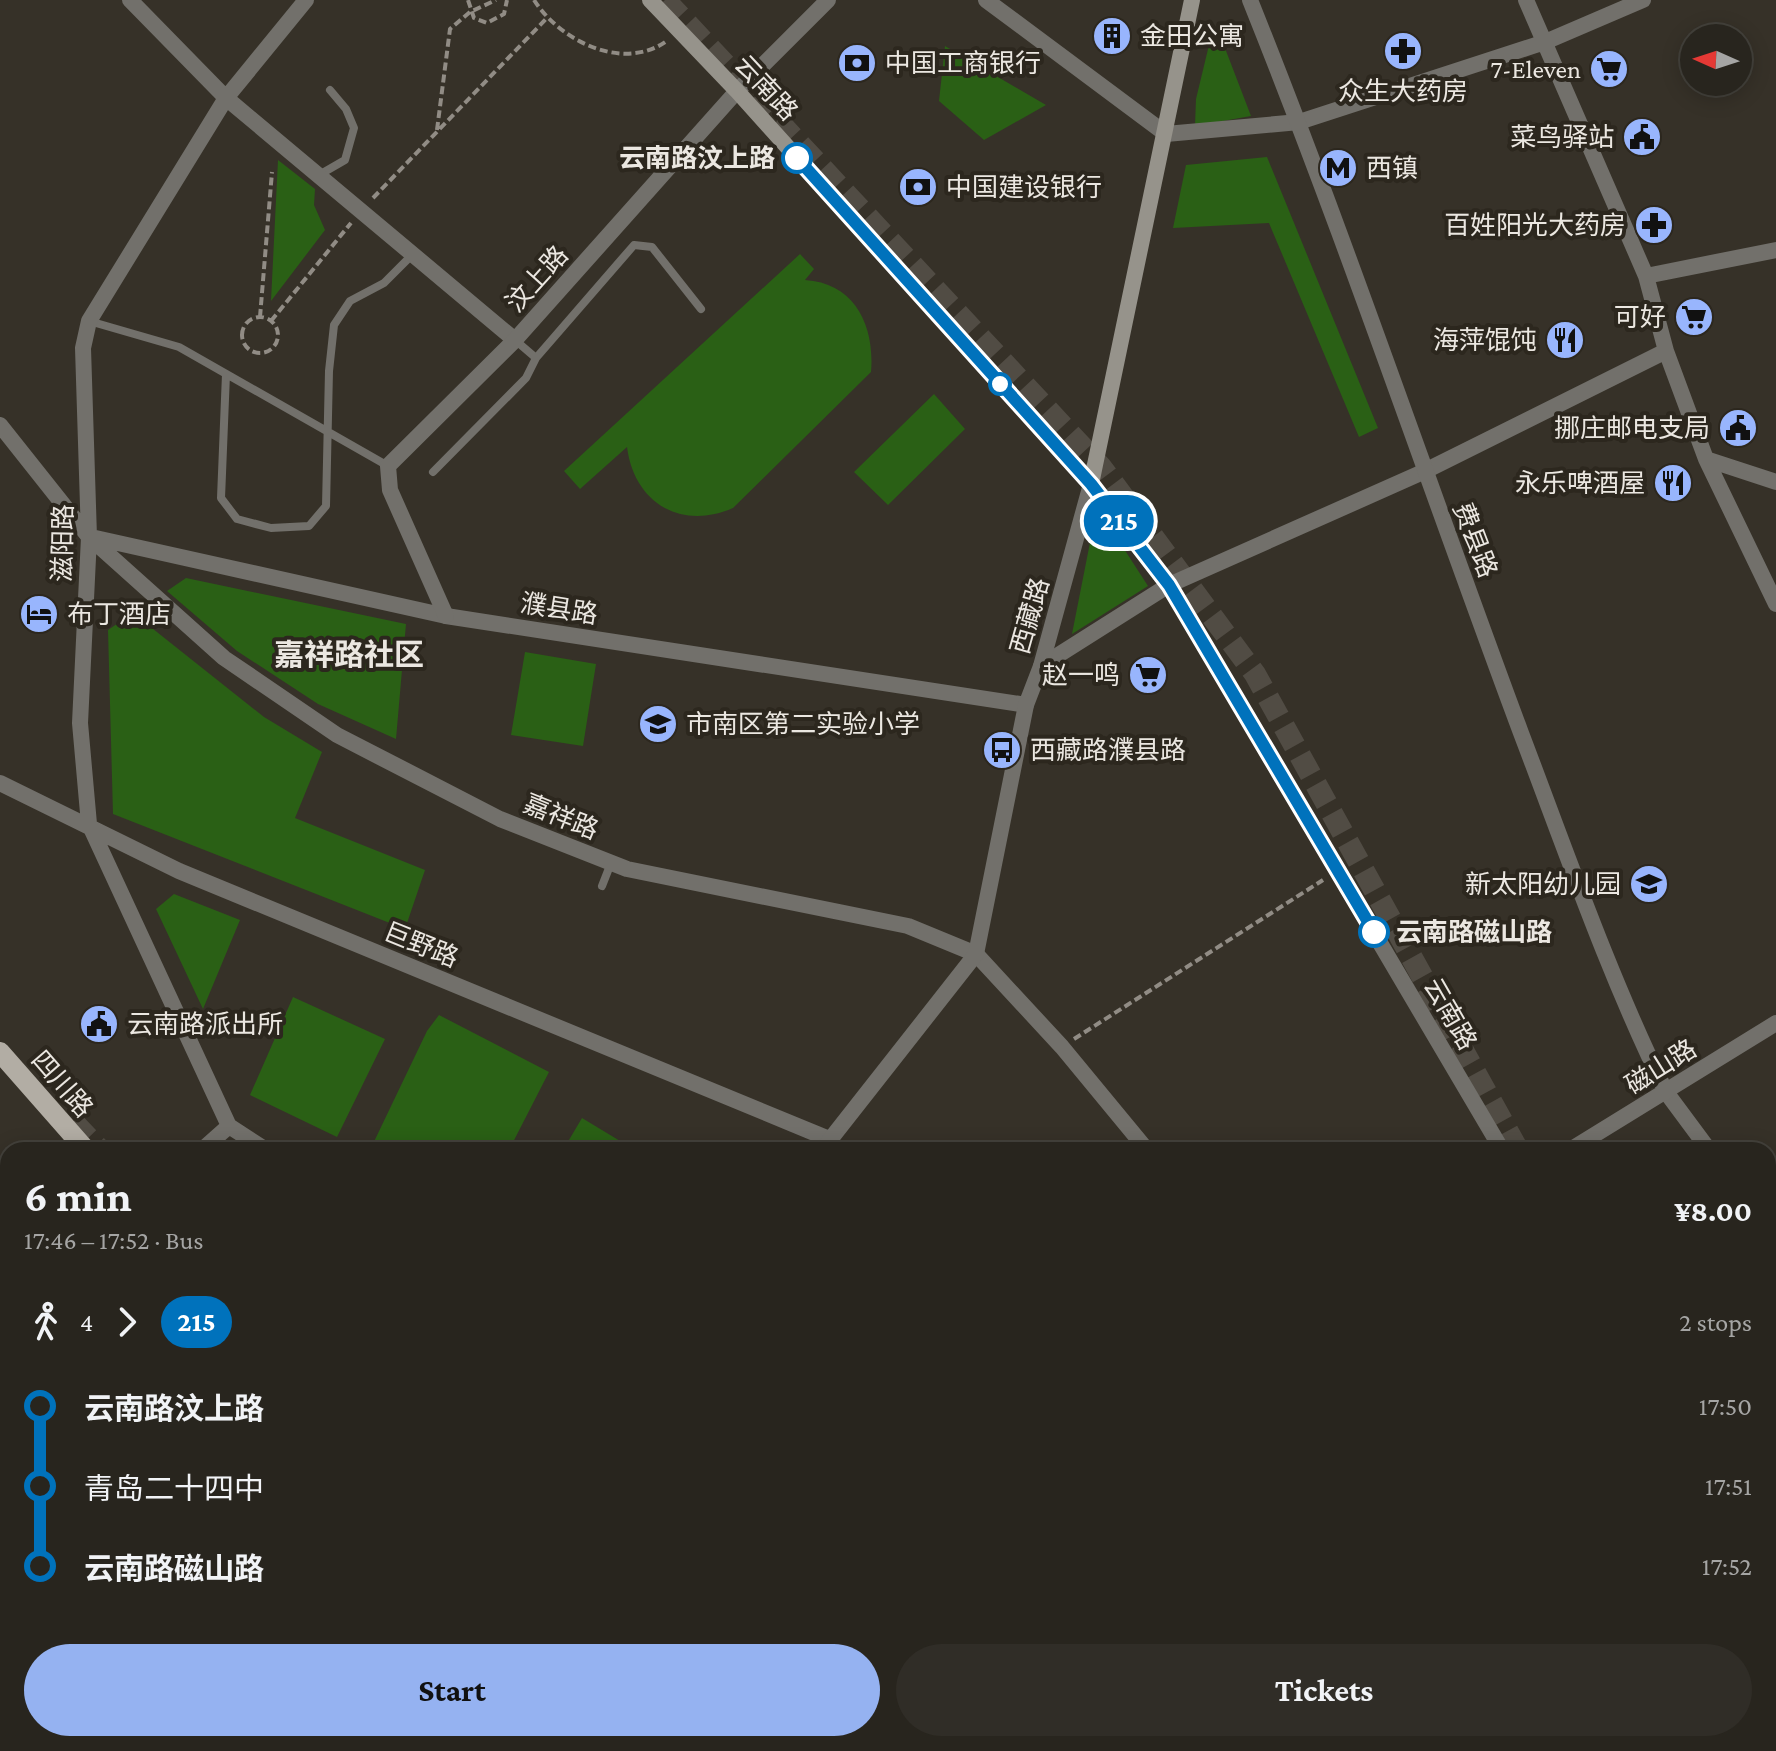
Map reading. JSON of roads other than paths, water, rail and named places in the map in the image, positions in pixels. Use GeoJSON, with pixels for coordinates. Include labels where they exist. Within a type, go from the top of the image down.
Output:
{"type":"FeatureCollection","features":[{"type":"Feature","properties":{"kind":"main road","name":"云南路"},"geometry":{"type":"LineString","coordinates":[[650,0],[737,91],[1091,484]]}},
{"type":"Feature","properties":{"kind":"main road","name":"西藏路"},"geometry":{"type":"LineString","coordinates":[[1091,484],[1192,0]]}},
{"type":"Feature","properties":{"kind":"main road","name":"四川路"},"geometry":{"type":"LineString","coordinates":[[0,1052],[79,1142]]}},
{"type":"Feature","properties":{"kind":"street"},"geometry":{"type":"LineString","coordinates":[[130,0],[226,98],[515,340]]}},
{"type":"Feature","properties":{"kind":"street","name":"滋阳路"},"geometry":{"type":"LineString","coordinates":[[229,1126],[89,824],[80,723],[89,537],[83,348],[89,321],[226,98],[306,0]]}},
{"type":"Feature","properties":{"kind":"street","name":"汶上路"},"geometry":{"type":"LineString","coordinates":[[388,466],[515,340],[737,91],[828,0]]}},
{"type":"Feature","properties":{"kind":"street"},"geometry":{"type":"LineString","coordinates":[[986,0],[1166,134],[1299,122],[1545,42],[1643,0]]}},
{"type":"Feature","properties":{"kind":"street","name":"费县路"},"geometry":{"type":"LineString","coordinates":[[1250,0],[1299,122],[1423,472],[1622,1002],[1666,1092],[1703,1142]]}},
{"type":"Feature","properties":{"kind":"street"},"geometry":{"type":"LineString","coordinates":[[1526,0],[1646,276],[1666,351],[1706,459],[1776,604]]}},
{"type":"Feature","properties":{"kind":"street"},"geometry":{"type":"LineString","coordinates":[[1646,276],[1776,250]]}},
{"type":"Feature","properties":{"kind":"street"},"geometry":{"type":"LineString","coordinates":[[1041,666],[1169,585],[1423,472],[1666,351]]}},
{"type":"Feature","properties":{"kind":"street","name":"嘉祥路"},"geometry":{"type":"LineString","coordinates":[[0,425],[89,537],[224,658],[337,735],[500,819],[611,863],[908,926],[976,954],[1062,1047],[1140,1142]]}},
{"type":"Feature","properties":{"kind":"street"},"geometry":{"type":"LineString","coordinates":[[1706,459],[1776,482]]}},
{"type":"Feature","properties":{"kind":"street"},"geometry":{"type":"LineString","coordinates":[[388,466],[390,490],[446,616]]}},
{"type":"Feature","properties":{"kind":"street","name":"云南路"},"geometry":{"type":"LineString","coordinates":[[1091,484],[1169,585],[1497,1142]]}},
{"type":"Feature","properties":{"kind":"street","name":"西藏路"},"geometry":{"type":"LineString","coordinates":[[828,1142],[976,954],[1026,705],[1041,666],[1091,484]]}},
{"type":"Feature","properties":{"kind":"street","name":"濮县路"},"geometry":{"type":"LineString","coordinates":[[89,537],[446,616],[1026,705]]}},
{"type":"Feature","properties":{"kind":"street","name":"巨野路"},"geometry":{"type":"LineString","coordinates":[[0,783],[89,824],[179,871],[819,1142]]}},
{"type":"Feature","properties":{"kind":"street","name":"磁山路"},"geometry":{"type":"LineString","coordinates":[[1583,1142],[1776,1023]]}},
{"type":"Feature","properties":{"kind":"street"},"geometry":{"type":"LineString","coordinates":[[211,1142],[229,1126],[254,1142]]}},
{"type":"Feature","properties":{"kind":"lane"},"geometry":{"type":"LineString","coordinates":[[319,175],[345,160],[354,128],[346,109],[330,90]]}},
{"type":"Feature","properties":{"kind":"lane"},"geometry":{"type":"LineString","coordinates":[[433,472],[526,378],[536,358],[634,245],[652,247],[701,309]]}},
{"type":"Feature","properties":{"kind":"lane"},"geometry":{"type":"LineString","coordinates":[[226,374],[221,498],[237,519],[271,528],[309,526],[326,506],[334,325],[350,301],[384,283],[413,254]]}},
{"type":"Feature","properties":{"kind":"lane"},"geometry":{"type":"LineString","coordinates":[[89,321],[179,347],[388,466]]}},
{"type":"Feature","properties":{"kind":"lane"},"geometry":{"type":"LineString","coordinates":[[515,340],[536,358]]}},
{"type":"Feature","properties":{"kind":"lane"},"geometry":{"type":"LineString","coordinates":[[602,886],[611,863]]}},
{"type":"Feature","properties":{"kind":"tunnel"},"geometry":{"type":"LineString","coordinates":[[665,0],[1101,467],[1255,674],[1514,1142]]}},
{"type":"Feature","properties":{"kind":"tunnel"},"geometry":{"type":"LineString","coordinates":[[73,1122],[92,1142]]}},
{"type":"Feature","properties":{"kind":"place","name":"金田公寓"},"geometry":{"type":"Point","coordinates":[1112,36]}},
{"type":"Feature","properties":{"kind":"place","name":"众生大药房"},"geometry":{"type":"Point","coordinates":[1403,51]}},
{"type":"Feature","properties":{"kind":"place","name":"中国工商银行"},"geometry":{"type":"Point","coordinates":[857,63]}},
{"type":"Feature","properties":{"kind":"place","name":"7-Eleven"},"geometry":{"type":"Point","coordinates":[1609,69]}},
{"type":"Feature","properties":{"kind":"place","name":"菜鸟驿站"},"geometry":{"type":"Point","coordinates":[1642,137]}},
{"type":"Feature","properties":{"kind":"place","name":"云南路汶上路"},"geometry":{"type":"Point","coordinates":[797,158]}},
{"type":"Feature","properties":{"kind":"place","name":"西镇"},"geometry":{"type":"Point","coordinates":[1338,168]}},
{"type":"Feature","properties":{"kind":"place","name":"中国建设银行"},"geometry":{"type":"Point","coordinates":[918,187]}},
{"type":"Feature","properties":{"kind":"place","name":"百姓阳光大药房"},"geometry":{"type":"Point","coordinates":[1654,225]}},
{"type":"Feature","properties":{"kind":"place","name":"可好"},"geometry":{"type":"Point","coordinates":[1694,317]}},
{"type":"Feature","properties":{"kind":"place","name":"海萍馄饨"},"geometry":{"type":"Point","coordinates":[1565,340]}},
{"type":"Feature","properties":{"kind":"place","name":"挪庄邮电支局"},"geometry":{"type":"Point","coordinates":[1738,428]}},
{"type":"Feature","properties":{"kind":"place","name":"永乐啤酒屋"},"geometry":{"type":"Point","coordinates":[1673,483]}},
{"type":"Feature","properties":{"kind":"place","name":"布丁酒店"},"geometry":{"type":"Point","coordinates":[39,614]}},
{"type":"Feature","properties":{"kind":"place","name":"赵一鸣"},"geometry":{"type":"Point","coordinates":[1148,675]}},
{"type":"Feature","properties":{"kind":"place","name":"市南区第二实验小学"},"geometry":{"type":"Point","coordinates":[658,724]}},
{"type":"Feature","properties":{"kind":"place","name":"西藏路濮县路"},"geometry":{"type":"Point","coordinates":[1002,750]}},
{"type":"Feature","properties":{"kind":"place","name":"新太阳幼儿园"},"geometry":{"type":"Point","coordinates":[1649,884]}},
{"type":"Feature","properties":{"kind":"place","name":"云南路磁山路"},"geometry":{"type":"Point","coordinates":[1374,932]}},
{"type":"Feature","properties":{"kind":"place","name":"云南路派出所"},"geometry":{"type":"Point","coordinates":[99,1024]}},
{"type":"Feature","properties":{"kind":"district","name":"嘉祥路社区"},"geometry":{"type":"Point","coordinates":[349,654]}}]}
